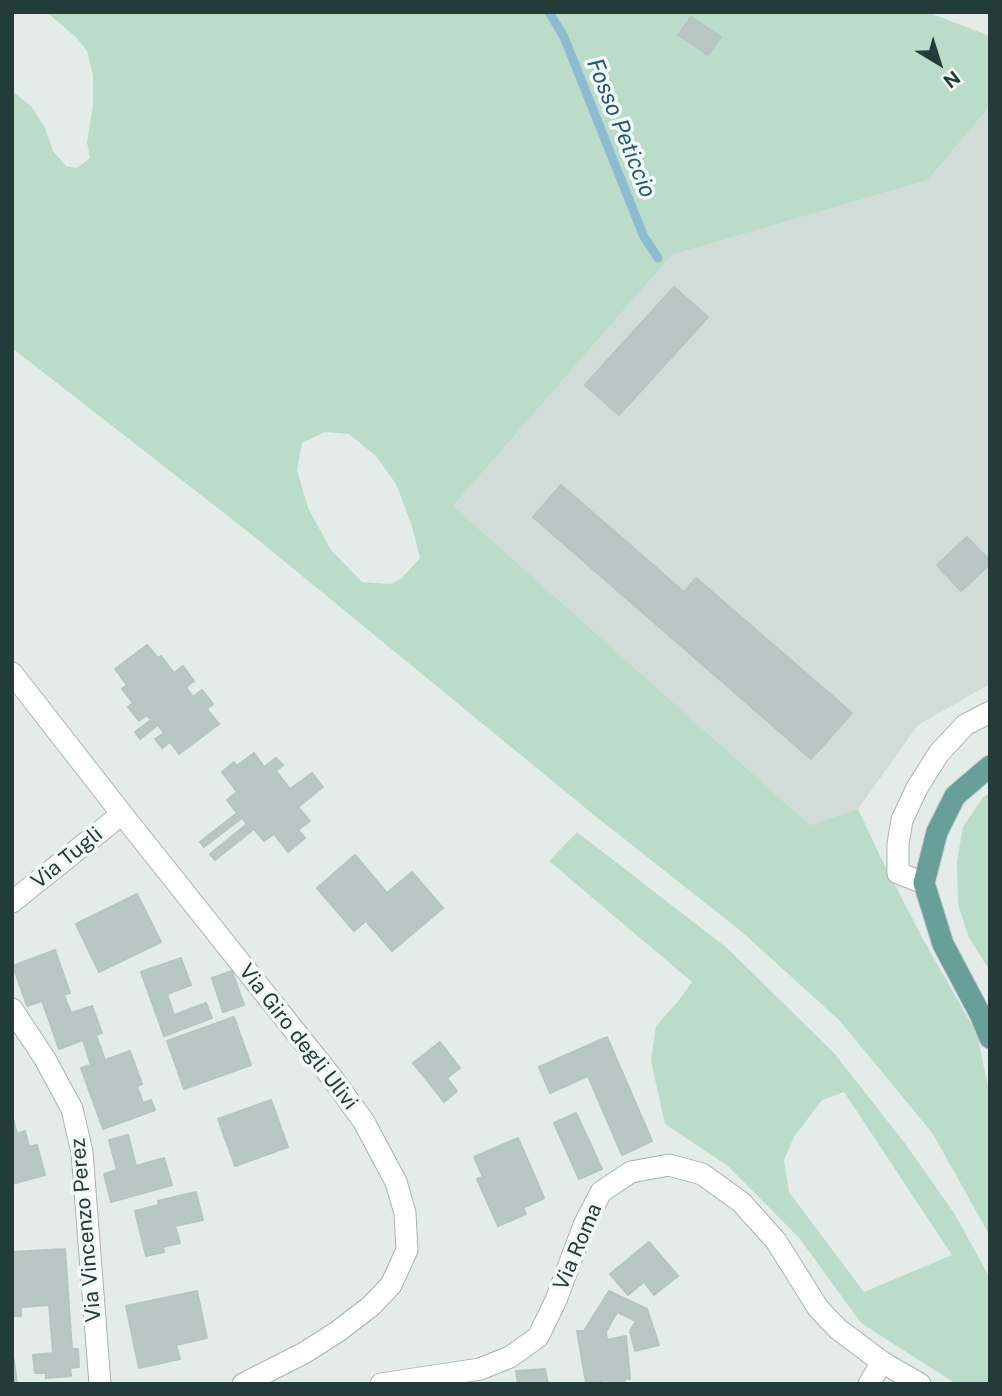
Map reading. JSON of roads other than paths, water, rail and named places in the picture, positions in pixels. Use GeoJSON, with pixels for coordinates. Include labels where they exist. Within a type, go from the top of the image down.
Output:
{"type":"FeatureCollection","features":[{"type":"Feature","properties":{"kind":"main road"},"geometry":{"type":"LineString","coordinates":[[990,766],[955,796],[937,832],[925,883],[943,944],[990,1038]]}},
{"type":"Feature","properties":{"kind":"street","name":"Via Giro degli Ulivi"},"geometry":{"type":"LineString","coordinates":[[12,673],[333,1079],[364,1122],[396,1182],[405,1213],[407,1250],[391,1285],[371,1306],[337,1332],[304,1353],[243,1384]]}},
{"type":"Feature","properties":{"kind":"street"},"geometry":{"type":"LineString","coordinates":[[925,883],[898,873],[898,844],[902,820],[917,788],[939,752],[965,725],[990,712]]}},
{"type":"Feature","properties":{"kind":"street","name":"Via Tugli"},"geometry":{"type":"LineString","coordinates":[[12,902],[122,814]]}},
{"type":"Feature","properties":{"kind":"street","name":"Via Vincenzo Perez"},"geometry":{"type":"LineString","coordinates":[[12,1009],[45,1059],[72,1109],[82,1152],[100,1384]]}},
{"type":"Feature","properties":{"kind":"street","name":"Via Roma"},"geometry":{"type":"LineString","coordinates":[[381,1384],[480,1369],[510,1357],[538,1337],[556,1300],[584,1225],[601,1192],[631,1172],[669,1165],[702,1174],[741,1202],[776,1241],[818,1308],[838,1329],[882,1362],[920,1384]]}},
{"type":"Feature","properties":{"kind":"street"},"geometry":{"type":"LineString","coordinates":[[869,1384],[882,1362]]}},
{"type":"Feature","properties":{"kind":"waterway","name":"Fosso Peticcio"},"geometry":{"type":"LineString","coordinates":[[549,12],[564,37],[644,237],[658,258]]}}]}
